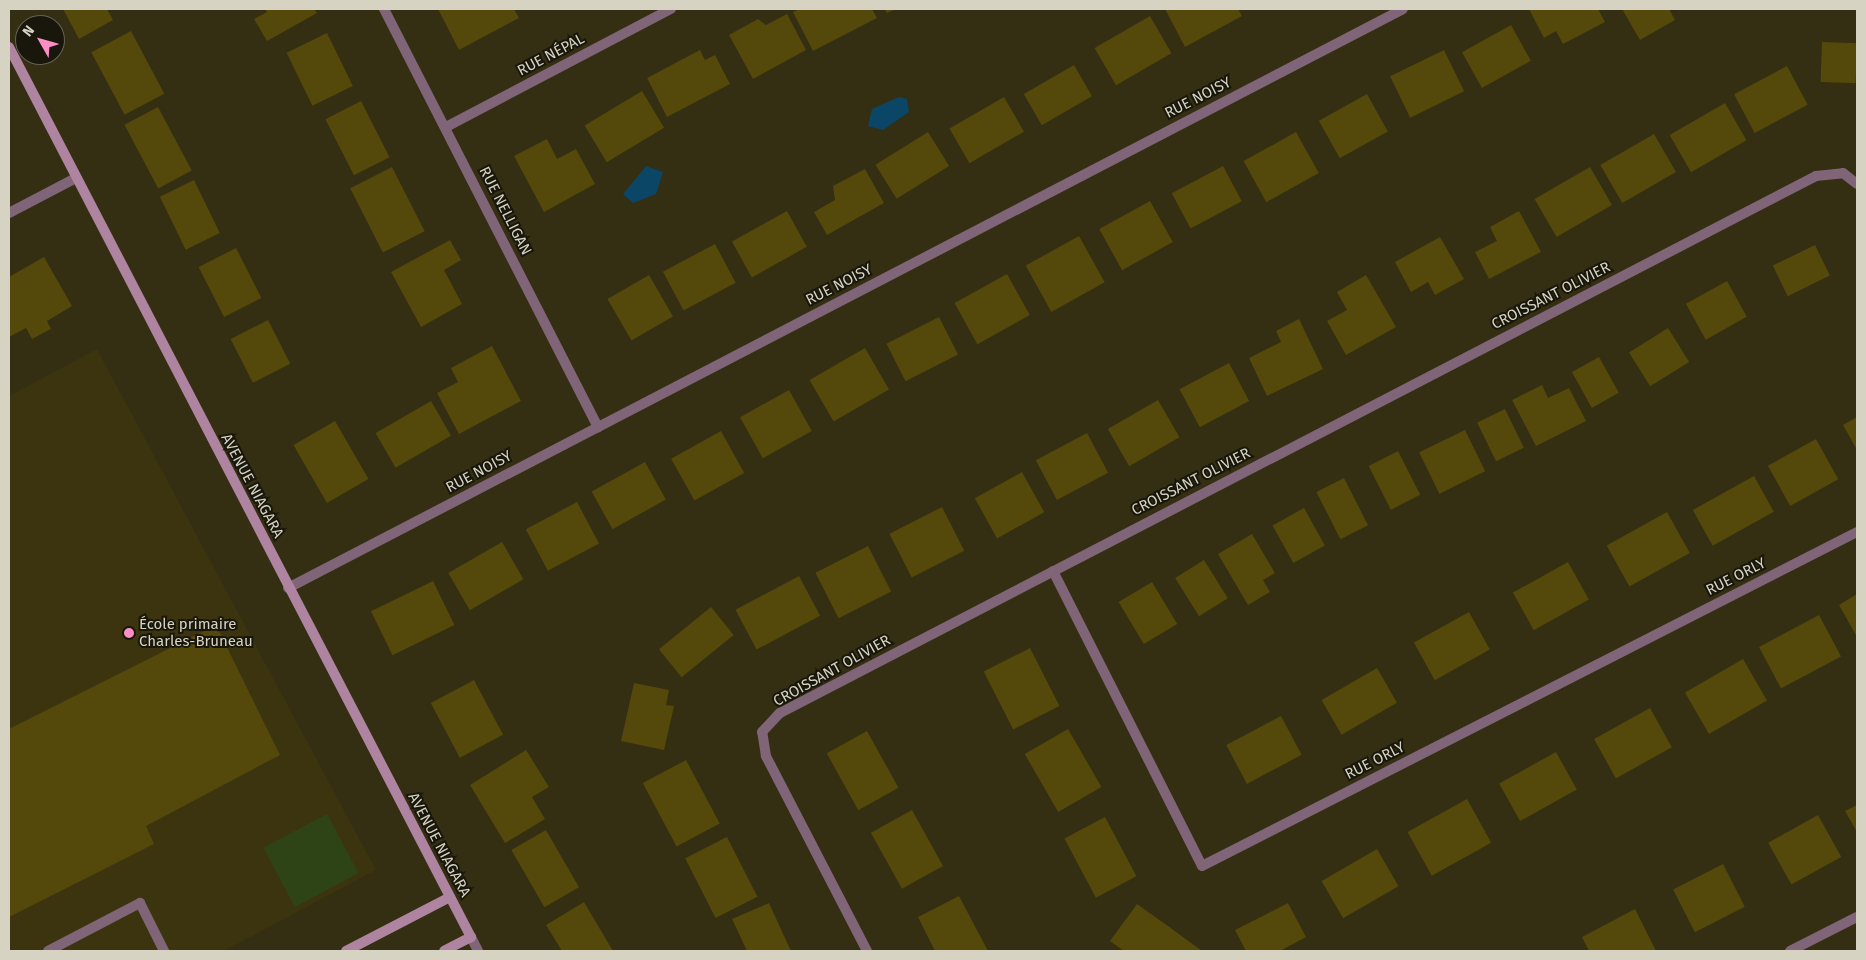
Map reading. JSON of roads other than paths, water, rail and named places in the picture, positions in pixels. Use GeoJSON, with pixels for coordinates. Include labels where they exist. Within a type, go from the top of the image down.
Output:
{"type":"FeatureCollection","features":[{"type":"Feature","properties":{"kind":"street","name":"RUE NELLIGAN"},"geometry":{"type":"LineString","coordinates":[[384,9],[598,427]]}},
{"type":"Feature","properties":{"kind":"street","name":"RUE NÉPAL"},"geometry":{"type":"LineString","coordinates":[[446,127],[671,9]]}},
{"type":"Feature","properties":{"kind":"street","name":"RUE NOISY"},"geometry":{"type":"LineString","coordinates":[[288,588],[1403,9]]}},
{"type":"Feature","properties":{"kind":"street","name":"AVENUE NIAGARA"},"geometry":{"type":"LineString","coordinates":[[9,47],[471,938]]}},
{"type":"Feature","properties":{"kind":"street","name":"CROISSANT OLIVIER"},"geometry":{"type":"LineString","coordinates":[[867,951],[766,756],[762,732],[780,713],[1816,176],[1843,173],[1857,184]]}},
{"type":"Feature","properties":{"kind":"street"},"geometry":{"type":"LineString","coordinates":[[9,213],[76,178]]}},
{"type":"Feature","properties":{"kind":"street","name":"RUE ORLY"},"geometry":{"type":"LineString","coordinates":[[1053,571],[1202,866],[1857,532]]}},
{"type":"Feature","properties":{"kind":"street"},"geometry":{"type":"LineString","coordinates":[[346,951],[450,897]]}},
{"type":"Feature","properties":{"kind":"street"},"geometry":{"type":"LineString","coordinates":[[48,951],[140,903],[164,951]]}},
{"type":"Feature","properties":{"kind":"street"},"geometry":{"type":"LineString","coordinates":[[1790,951],[1857,917]]}},
{"type":"Feature","properties":{"kind":"street"},"geometry":{"type":"LineString","coordinates":[[444,951],[471,938],[478,951]]}},
{"type":"Feature","properties":{"kind":"water"},"geometry":{"type":"Polygon","coordinates":[[[899,97],[907,99],[909,112],[883,130],[868,126],[872,109],[899,97]]]}},
{"type":"Feature","properties":{"kind":"water"},"geometry":{"type":"Polygon","coordinates":[[[646,166],[663,172],[656,194],[633,203],[623,194],[646,166]]]}},
{"type":"Feature","properties":{"kind":"place","name":"École primaire Charles-Bruneau"},"geometry":{"type":"Point","coordinates":[129,633]}}]}
